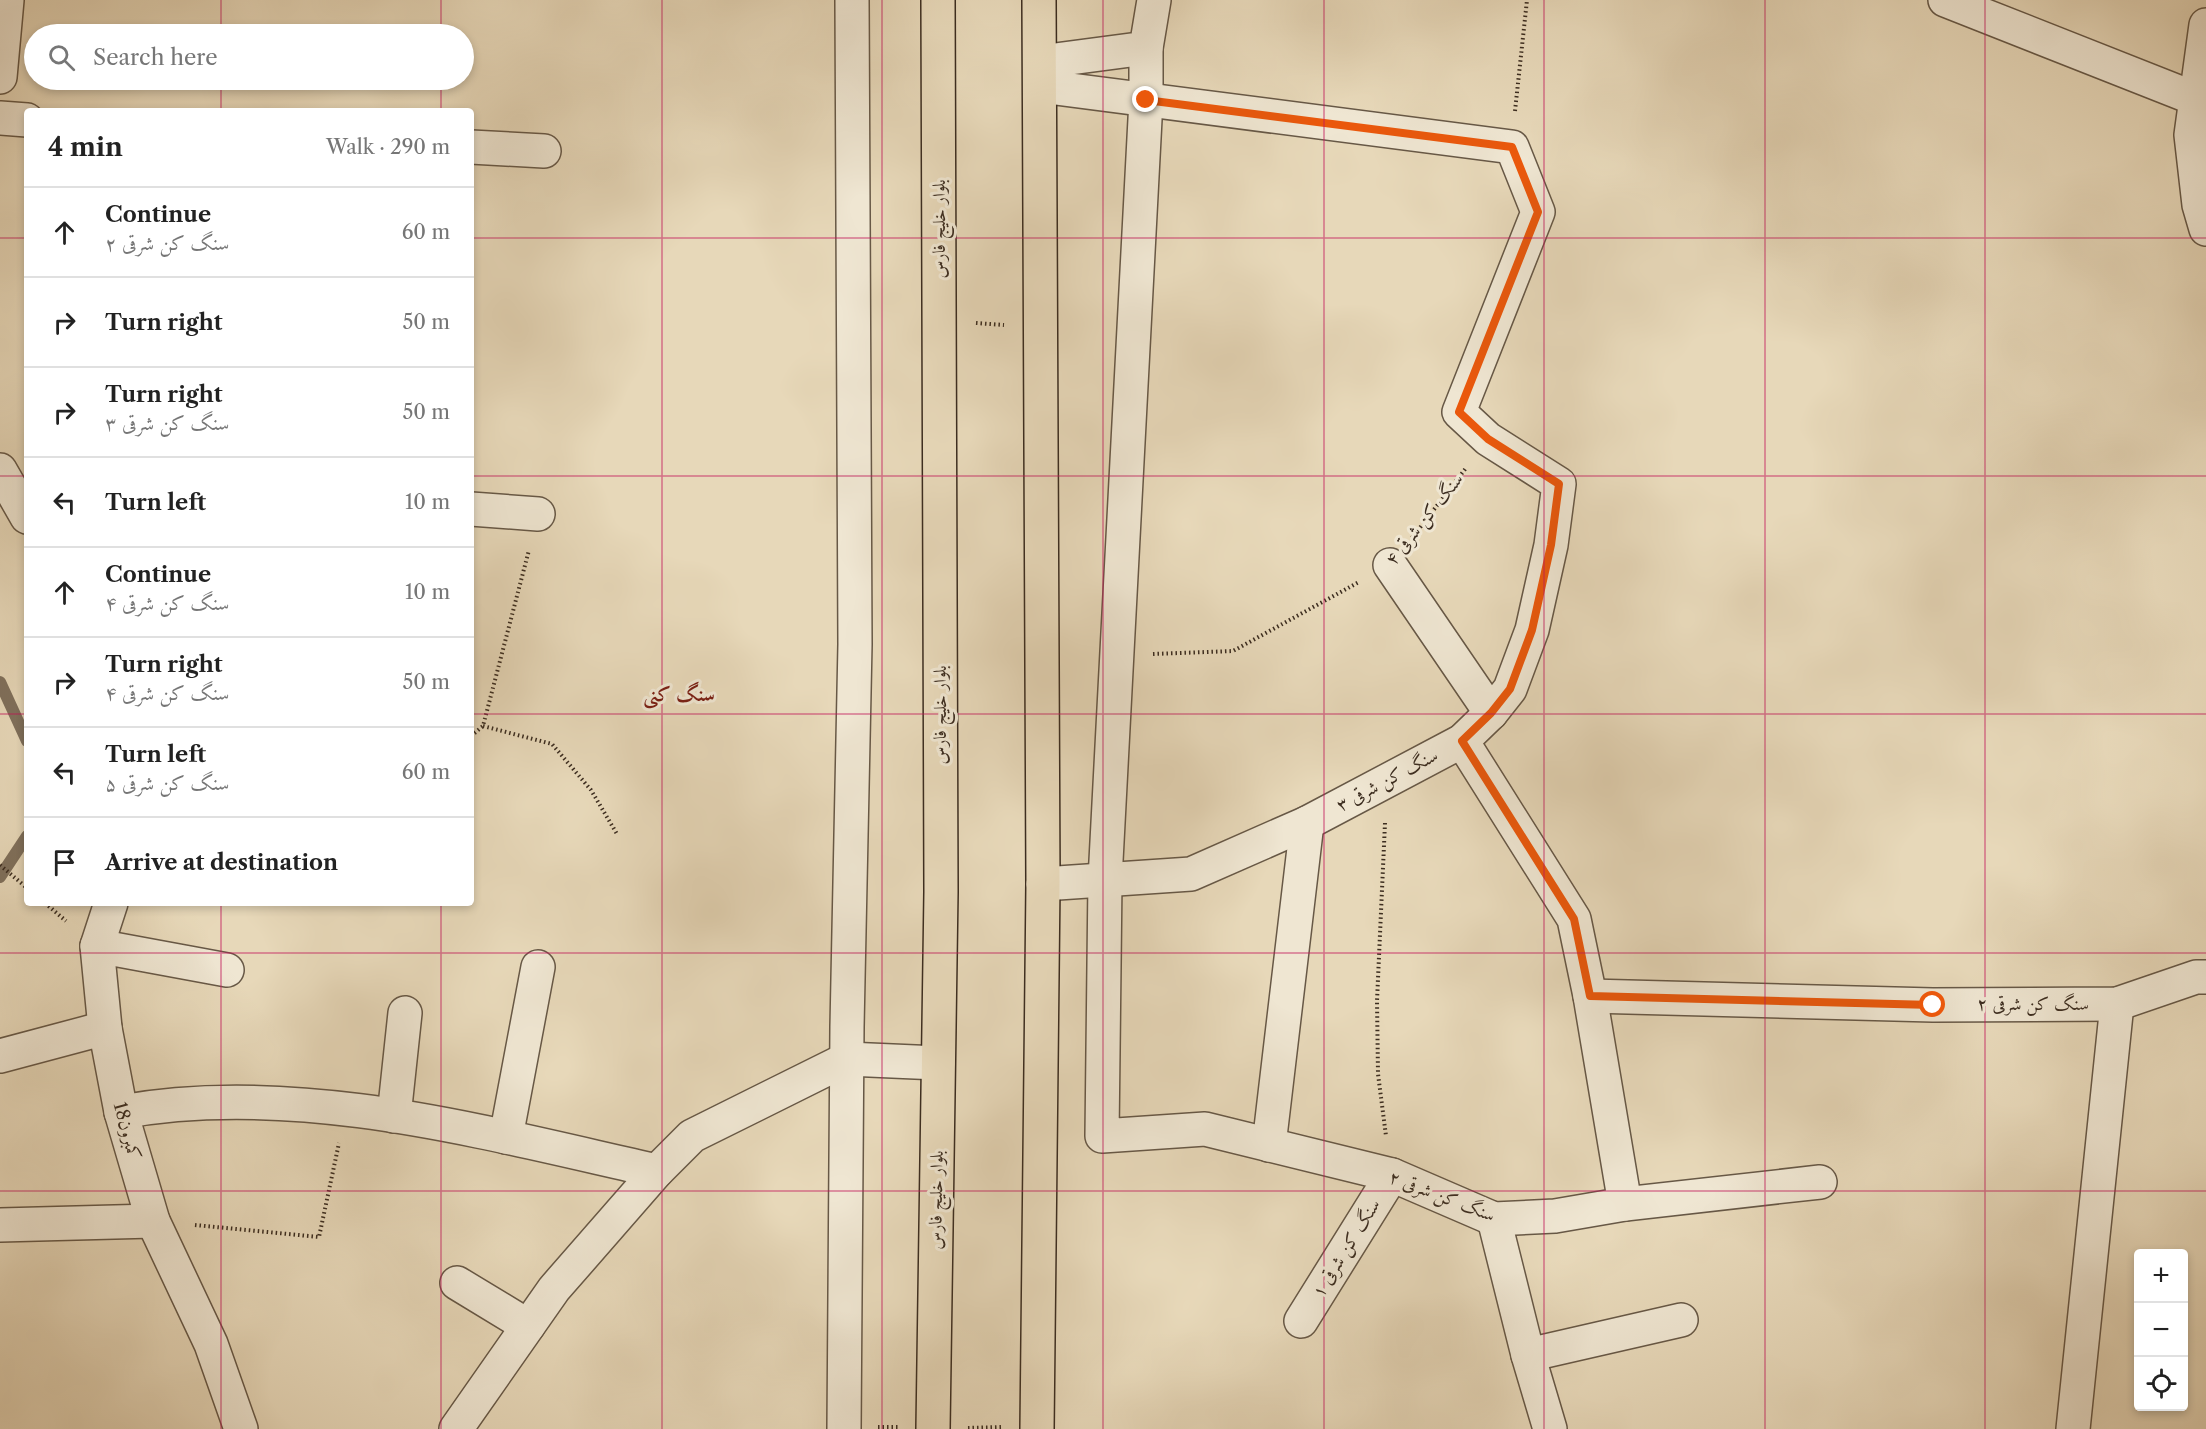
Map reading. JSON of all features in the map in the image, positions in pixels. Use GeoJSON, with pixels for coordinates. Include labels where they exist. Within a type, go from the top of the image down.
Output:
{"type":"FeatureCollection","features":[{"type":"Feature","properties":{"kind":"main road","name":"بلوار خلیج فارس"},"geometry":{"type":"LineString","coordinates":[[933,1429],[941,868],[938,0]]}},
{"type":"Feature","properties":{"kind":"main road"},"geometry":{"type":"LineString","coordinates":[[1037,1429],[1043,885],[1040,0]]}},
{"type":"Feature","properties":{"kind":"street"},"geometry":{"type":"LineString","coordinates":[[0,77],[7,0]]}},
{"type":"Feature","properties":{"kind":"street"},"geometry":{"type":"LineString","coordinates":[[844,1429],[847,1059],[855,644],[852,0]]}},
{"type":"Feature","properties":{"kind":"street"},"geometry":{"type":"LineString","coordinates":[[1105,880],[1146,100],[1146,48],[1154,0]]}},
{"type":"Feature","properties":{"kind":"street"},"geometry":{"type":"LineString","coordinates":[[1945,0],[2196,99]]}},
{"type":"Feature","properties":{"kind":"street"},"geometry":{"type":"LineString","coordinates":[[2206,25],[2192,135],[2199,204],[2206,229]]}},
{"type":"Feature","properties":{"kind":"street"},"geometry":{"type":"LineString","coordinates":[[1040,74],[1146,48]]}},
{"type":"Feature","properties":{"kind":"street"},"geometry":{"type":"LineString","coordinates":[[1040,74],[1146,100],[1512,147],[1538,212],[1459,412],[1488,439]]}},
{"type":"Feature","properties":{"kind":"street"},"geometry":{"type":"LineString","coordinates":[[0,118],[24,120]]}},
{"type":"Feature","properties":{"kind":"street"},"geometry":{"type":"LineString","coordinates":[[474,147],[544,151]]}},
{"type":"Feature","properties":{"kind":"street","name":"سنگ کن شرقی ۳"},"geometry":{"type":"LineString","coordinates":[[1043,885],[1191,874],[1307,823],[1462,741],[1491,713],[1510,689],[1532,630],[1551,545],[1559,484],[1488,439]]}},
{"type":"Feature","properties":{"kind":"street"},"geometry":{"type":"LineString","coordinates":[[24,472],[0,470],[24,512]]}},
{"type":"Feature","properties":{"kind":"street"},"geometry":{"type":"LineString","coordinates":[[474,508],[538,514]]}},
{"type":"Feature","properties":{"kind":"street"},"geometry":{"type":"LineString","coordinates":[[1390,565],[1491,713]]}},
{"type":"Feature","properties":{"kind":"street"},"geometry":{"type":"LineString","coordinates":[[1462,741],[1574,919],[1590,996],[1625,1204]]}},
{"type":"Feature","properties":{"kind":"street"},"geometry":{"type":"LineString","coordinates":[[1269,1145],[1307,823]]}},
{"type":"Feature","properties":{"kind":"street","name":"سنگ کن شرقی ۲"},"geometry":{"type":"LineString","coordinates":[[1105,880],[1102,1136],[1205,1129],[1392,1175],[1494,1219],[1555,1216],[1625,1204],[1820,1182]]}},
{"type":"Feature","properties":{"kind":"street"},"geometry":{"type":"LineString","coordinates":[[110,906],[97,946],[227,970]]}},
{"type":"Feature","properties":{"kind":"street","name":"کمبرون18"},"geometry":{"type":"LineString","coordinates":[[97,946],[105,1028],[121,1112],[153,1221],[211,1344],[241,1429]]}},
{"type":"Feature","properties":{"kind":"street"},"geometry":{"type":"LineString","coordinates":[[506,1137],[538,968]]}},
{"type":"Feature","properties":{"kind":"street","name":"سنگ کن شرقی ۲"},"geometry":{"type":"LineString","coordinates":[[1590,996],[1933,1005],[2117,1004],[2203,969]]}},
{"type":"Feature","properties":{"kind":"street"},"geometry":{"type":"LineString","coordinates":[[2073,1429],[2117,1004]]}},
{"type":"Feature","properties":{"kind":"street"},"geometry":{"type":"LineString","coordinates":[[394,1116],[405,1013]]}},
{"type":"Feature","properties":{"kind":"street"},"geometry":{"type":"LineString","coordinates":[[0,1056],[105,1028]]}},
{"type":"Feature","properties":{"kind":"street"},"geometry":{"type":"LineString","coordinates":[[456,1429],[554,1289],[657,1171],[692,1136],[847,1059],[938,1063]]}},
{"type":"Feature","properties":{"kind":"street"},"geometry":{"type":"LineString","coordinates":[[121,1112],[164,1104],[292,1104],[441,1122],[657,1171]]}},
{"type":"Feature","properties":{"kind":"street","name":"سنگ کن شرقی ۱"},"geometry":{"type":"LineString","coordinates":[[1301,1321],[1392,1175]]}},
{"type":"Feature","properties":{"kind":"street"},"geometry":{"type":"LineString","coordinates":[[1494,1219],[1528,1355],[1550,1429]]}},
{"type":"Feature","properties":{"kind":"street"},"geometry":{"type":"LineString","coordinates":[[0,1225],[153,1221]]}},
{"type":"Feature","properties":{"kind":"street"},"geometry":{"type":"LineString","coordinates":[[457,1283],[528,1326]]}},
{"type":"Feature","properties":{"kind":"street"},"geometry":{"type":"LineString","coordinates":[[1528,1355],[1680,1320]]}},
{"type":"Feature","properties":{"kind":"path"},"geometry":{"type":"LineString","coordinates":[[1512,147],[1527,0]]}},
{"type":"Feature","properties":{"kind":"path","name":"سنگ کن شرقی ۴"},"geometry":{"type":"LineString","coordinates":[[1118,656],[1233,651],[1390,565],[1488,439]]}},
{"type":"Feature","properties":{"kind":"path"},"geometry":{"type":"LineString","coordinates":[[474,734],[483,726],[538,514]]}},
{"type":"Feature","properties":{"kind":"path"},"geometry":{"type":"LineString","coordinates":[[483,726],[552,744],[591,790],[617,834]]}},
{"type":"Feature","properties":{"kind":"path"},"geometry":{"type":"LineString","coordinates":[[1387,779],[1377,1001],[1378,1053],[1392,1175]]}},
{"type":"Feature","properties":{"kind":"path"},"geometry":{"type":"LineString","coordinates":[[0,865],[24,885]]}},
{"type":"Feature","properties":{"kind":"path"},"geometry":{"type":"LineString","coordinates":[[153,1221],[319,1237],[346,1110]]}},
{"type":"Feature","properties":{"kind":"waterway"},"geometry":{"type":"LineString","coordinates":[[0,682],[24,734]]}},
{"type":"Feature","properties":{"kind":"waterway"},"geometry":{"type":"LineString","coordinates":[[0,877],[24,841]]}},
{"type":"Feature","properties":{"kind":"district","name":"سنگ کنی"},"geometry":{"type":"Point","coordinates":[679,694]}},
{"type":"Feature","properties":{"kind":"route"},"geometry":{"type":"LineString","coordinates":[[1146,100],[1512,147],[1538,212],[1459,412],[1488,439],[1559,484],[1551,545],[1532,630],[1510,689],[1491,713],[1462,741],[1574,919],[1590,996],[1933,1005]]}}]}
